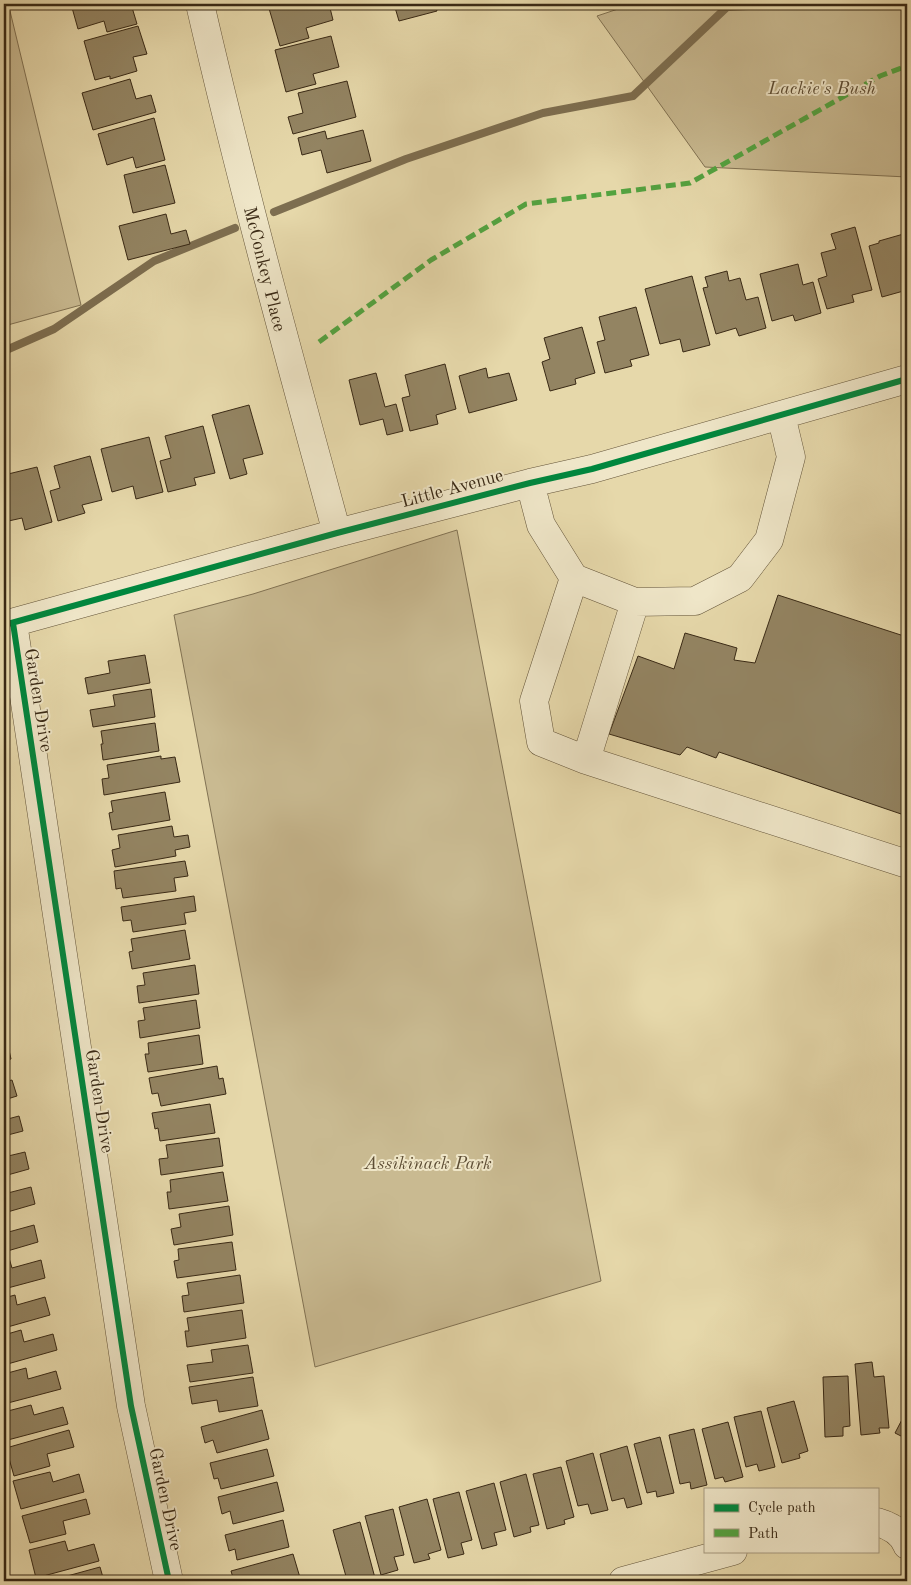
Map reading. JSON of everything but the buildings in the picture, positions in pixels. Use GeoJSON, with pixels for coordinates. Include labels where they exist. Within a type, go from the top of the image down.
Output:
{"type":"FeatureCollection","features":[{"type":"Feature","properties":{"kind":"street","name":"McConkey Place"},"geometry":{"type":"LineString","coordinates":[[200,4],[223,104],[274,304],[338,533]]}},
{"type":"Feature","properties":{"kind":"street","name":"Little Avenue"},"geometry":{"type":"LineString","coordinates":[[8,624],[338,533],[530,483],[592,469],[907,378]]}},
{"type":"Feature","properties":{"kind":"street"},"geometry":{"type":"LineString","coordinates":[[530,483],[541,525],[574,578],[636,602],[695,601],[740,578],[769,540],[790,457],[782,414]]}},
{"type":"Feature","properties":{"kind":"street"},"geometry":{"type":"LineString","coordinates":[[574,578],[534,701],[541,742],[586,760],[907,864]]}},
{"type":"Feature","properties":{"kind":"street"},"geometry":{"type":"LineString","coordinates":[[586,760],[636,602]]}},
{"type":"Feature","properties":{"kind":"street","name":"Garden Drive"},"geometry":{"type":"LineString","coordinates":[[8,624],[131,1406],[169,1581]]}},
{"type":"Feature","properties":{"kind":"street"},"geometry":{"type":"LineString","coordinates":[[878,1522],[887,1524],[904,1536],[907,1545]]}},
{"type":"Feature","properties":{"kind":"street"},"geometry":{"type":"LineString","coordinates":[[623,1581],[729,1552]]}},
{"type":"Feature","properties":{"kind":"green space","name":"Lackie's Bush"},"geometry":{"type":"Polygon","coordinates":[[[633,4],[907,4],[907,177],[705,167],[597,16],[633,4]]]}},
{"type":"Feature","properties":{"kind":"green space"},"geometry":{"type":"Polygon","coordinates":[[[10,11],[81,305],[4,326],[4,14],[10,11]]]}},
{"type":"Feature","properties":{"kind":"green space","name":"Assikinack Park"},"geometry":{"type":"Polygon","coordinates":[[[457,530],[601,1281],[315,1367],[174,615],[253,594],[457,530]]]}},
{"type":"Feature","properties":{"kind":"waterway"},"geometry":{"type":"LineString","coordinates":[[274,212],[406,159],[543,113],[633,96],[727,7],[791,4]]}},
{"type":"Feature","properties":{"kind":"waterway"},"geometry":{"type":"LineString","coordinates":[[4,351],[54,329],[154,261],[235,228]]}},
{"type":"Feature","properties":{"kind":"marked path"},"geometry":{"type":"LineString","coordinates":[[319,342],[431,260],[526,204],[690,183],[880,76],[907,66]]}},
{"type":"Feature","properties":{"kind":"cycle path"},"geometry":{"type":"LineString","coordinates":[[4,625],[337,533],[530,483],[592,469],[907,379]]}},
{"type":"Feature","properties":{"kind":"cycle path"},"geometry":{"type":"LineString","coordinates":[[13,623],[131,1406],[169,1581]]}}]}
